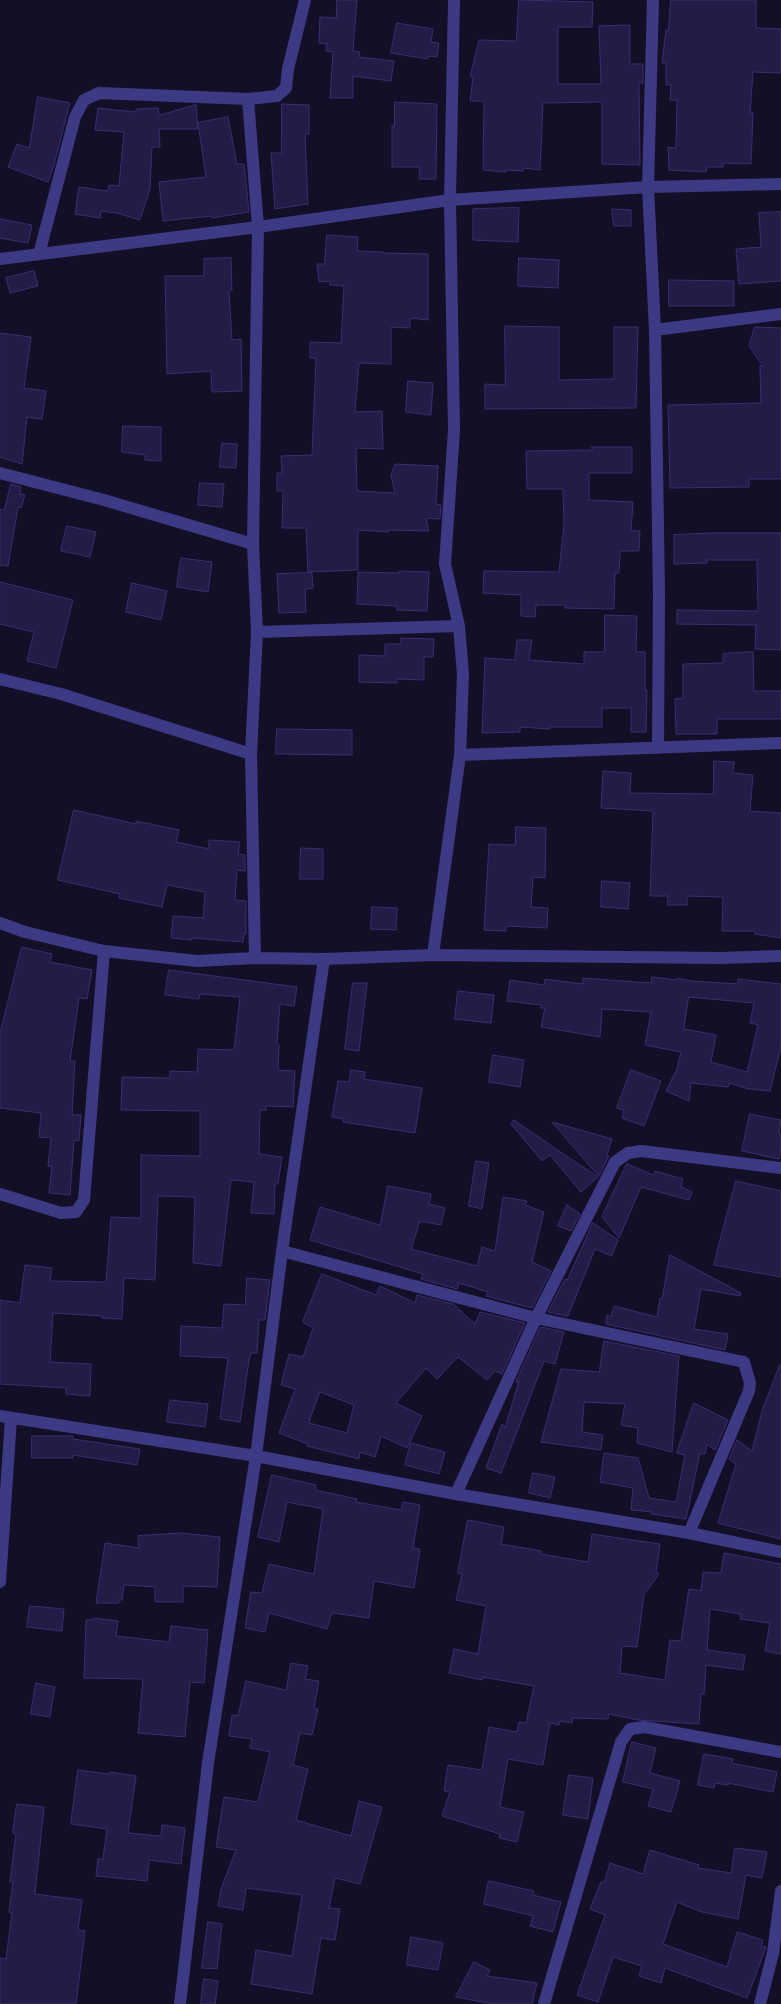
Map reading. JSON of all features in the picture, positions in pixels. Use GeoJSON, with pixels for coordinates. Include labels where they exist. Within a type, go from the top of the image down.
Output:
{"type":"FeatureCollection","features":[{"type":"Feature","properties":{"kind":"street"},"geometry":{"type":"LineString","coordinates":[[39,254],[74,117],[84,100],[98,93],[248,99],[277,96],[286,88],[288,69],[305,0]]}},
{"type":"Feature","properties":{"kind":"street"},"geometry":{"type":"LineString","coordinates":[[433,955],[460,755],[463,675],[459,626],[445,564],[454,430],[450,200],[454,0]]}},
{"type":"Feature","properties":{"kind":"street"},"geometry":{"type":"LineString","coordinates":[[652,0],[648,187],[655,330],[659,595],[658,748]]}},
{"type":"Feature","properties":{"kind":"street"},"geometry":{"type":"LineString","coordinates":[[248,99],[258,227],[253,544],[257,632],[251,754],[255,958]]}},
{"type":"Feature","properties":{"kind":"street"},"geometry":{"type":"LineString","coordinates":[[0,259],[258,227],[450,200],[648,187],[781,184]]}},
{"type":"Feature","properties":{"kind":"street"},"geometry":{"type":"LineString","coordinates":[[655,330],[781,314]]}},
{"type":"Feature","properties":{"kind":"street"},"geometry":{"type":"LineString","coordinates":[[0,473],[104,500],[253,544]]}},
{"type":"Feature","properties":{"kind":"street"},"geometry":{"type":"LineString","coordinates":[[257,632],[459,626]]}},
{"type":"Feature","properties":{"kind":"street"},"geometry":{"type":"LineString","coordinates":[[0,679],[61,694],[251,754]]}},
{"type":"Feature","properties":{"kind":"street"},"geometry":{"type":"LineString","coordinates":[[460,755],[781,743]]}},
{"type":"Feature","properties":{"kind":"street"},"geometry":{"type":"LineString","coordinates":[[0,923],[26,932],[104,951],[197,961],[255,958],[324,959],[433,955],[721,958],[781,956]]}},
{"type":"Feature","properties":{"kind":"street"},"geometry":{"type":"LineString","coordinates":[[0,1194],[61,1213],[76,1212],[84,1200],[104,951]]}},
{"type":"Feature","properties":{"kind":"street"},"geometry":{"type":"LineString","coordinates":[[180,2004],[208,1763],[256,1456],[282,1250],[324,959]]}},
{"type":"Feature","properties":{"kind":"street"},"geometry":{"type":"LineString","coordinates":[[456,1494],[536,1318],[615,1162],[628,1153],[641,1151],[781,1168]]}},
{"type":"Feature","properties":{"kind":"street"},"geometry":{"type":"LineString","coordinates":[[282,1250],[536,1318],[744,1362],[750,1383],[749,1391],[689,1533]]}},
{"type":"Feature","properties":{"kind":"street"},"geometry":{"type":"LineString","coordinates":[[0,1582],[6,1417],[256,1456],[456,1494],[689,1533],[781,1552]]}},
{"type":"Feature","properties":{"kind":"street"},"geometry":{"type":"LineString","coordinates":[[544,2004],[621,1742],[630,1729],[644,1726],[781,1752]]}},
{"type":"Feature","properties":{"kind":"street"},"geometry":{"type":"LineString","coordinates":[[760,2004],[773,1954],[781,1891]]}},
{"type":"Feature","properties":{"kind":"building"},"geometry":{"type":"Polygon","coordinates":[[[337,0],[357,0],[353,51],[360,52],[359,57],[394,61],[391,81],[353,76],[353,98],[330,98],[333,52],[326,51],[327,44],[319,43],[320,17],[336,18],[337,0]]]}},
{"type":"Feature","properties":{"kind":"building"},"geometry":{"type":"Polygon","coordinates":[[[519,0],[593,2],[592,27],[558,27],[558,84],[601,84],[599,26],[630,25],[630,64],[643,64],[643,83],[639,83],[640,165],[602,164],[602,102],[543,103],[540,170],[523,168],[523,171],[506,170],[506,172],[483,170],[484,101],[470,101],[473,77],[470,77],[479,40],[516,41],[519,0]]]}},
{"type":"Feature","properties":{"kind":"building"},"geometry":{"type":"Polygon","coordinates":[[[671,0],[756,0],[756,28],[781,29],[781,73],[753,72],[750,113],[753,113],[751,164],[723,163],[723,167],[707,167],[706,172],[669,170],[668,147],[676,148],[677,100],[670,100],[671,85],[666,85],[666,63],[662,63],[671,0]]]}},
{"type":"Feature","properties":{"kind":"building"},"geometry":{"type":"Polygon","coordinates":[[[397,23],[433,29],[431,42],[439,43],[437,57],[428,56],[428,59],[391,53],[397,23]]]}},
{"type":"Feature","properties":{"kind":"building"},"geometry":{"type":"Polygon","coordinates":[[[38,97],[70,103],[48,182],[8,167],[17,144],[29,148],[38,97]]]}},
{"type":"Feature","properties":{"kind":"building"},"geometry":{"type":"Polygon","coordinates":[[[395,102],[437,104],[436,179],[419,179],[420,167],[392,167],[392,126],[394,126],[395,102]]]}},
{"type":"Feature","properties":{"kind":"building"},"geometry":{"type":"Polygon","coordinates":[[[282,104],[309,105],[309,134],[305,134],[308,204],[275,209],[271,153],[281,153],[282,104]]]}},
{"type":"Feature","properties":{"kind":"building"},"geometry":{"type":"Polygon","coordinates":[[[196,105],[198,129],[159,129],[160,147],[152,147],[150,189],[140,220],[117,213],[101,211],[100,218],[75,214],[79,187],[108,191],[109,185],[119,186],[124,132],[95,130],[98,108],[136,112],[136,109],[158,108],[159,115],[196,105]]]}},
{"type":"Feature","properties":{"kind":"building"},"geometry":{"type":"Polygon","coordinates":[[[228,117],[237,164],[244,164],[249,212],[212,218],[212,216],[163,221],[159,182],[206,177],[198,123],[228,117]]]}},
{"type":"Feature","properties":{"kind":"building"},"geometry":{"type":"Polygon","coordinates":[[[519,208],[518,242],[473,240],[473,209],[519,208]]]}},
{"type":"Feature","properties":{"kind":"building"},"geometry":{"type":"Polygon","coordinates":[[[612,209],[631,210],[631,226],[614,226],[612,209]]]}},
{"type":"Feature","properties":{"kind":"building"},"geometry":{"type":"Polygon","coordinates":[[[781,212],[781,281],[739,284],[736,249],[761,247],[759,213],[781,212]]]}},
{"type":"Feature","properties":{"kind":"building"},"geometry":{"type":"Polygon","coordinates":[[[0,219],[32,225],[28,243],[0,238],[0,219]]]}},
{"type":"Feature","properties":{"kind":"building"},"geometry":{"type":"Polygon","coordinates":[[[327,235],[358,237],[357,251],[428,254],[428,320],[410,318],[410,328],[391,327],[391,364],[359,363],[355,412],[382,411],[383,449],[356,448],[357,491],[395,493],[391,475],[395,464],[438,466],[436,504],[441,505],[440,519],[426,518],[429,531],[389,530],[389,532],[358,530],[358,570],[308,572],[306,528],[282,528],[283,491],[277,491],[277,473],[282,473],[281,456],[312,455],[316,358],[310,358],[310,342],[341,343],[344,286],[330,285],[330,281],[319,282],[317,264],[324,264],[327,235]]]}},
{"type":"Feature","properties":{"kind":"building"},"geometry":{"type":"Polygon","coordinates":[[[231,258],[232,290],[229,290],[232,340],[241,339],[242,391],[212,392],[211,371],[167,374],[165,276],[204,276],[204,259],[231,258]]]}},
{"type":"Feature","properties":{"kind":"building"},"geometry":{"type":"Polygon","coordinates":[[[519,258],[559,260],[558,288],[518,286],[519,258]]]}},
{"type":"Feature","properties":{"kind":"building"},"geometry":{"type":"Polygon","coordinates":[[[34,271],[38,286],[10,293],[6,278],[34,271]]]}},
{"type":"Feature","properties":{"kind":"building"},"geometry":{"type":"Polygon","coordinates":[[[669,280],[734,281],[734,306],[669,306],[669,280]]]}},
{"type":"Feature","properties":{"kind":"building"},"geometry":{"type":"Polygon","coordinates":[[[505,326],[559,327],[559,380],[614,379],[614,327],[638,327],[636,408],[485,409],[485,384],[505,385],[505,326]]]}},
{"type":"Feature","properties":{"kind":"building"},"geometry":{"type":"Polygon","coordinates":[[[755,327],[781,328],[781,479],[749,479],[749,487],[670,488],[668,405],[761,403],[760,366],[763,366],[749,346],[755,327]]]}},
{"type":"Feature","properties":{"kind":"building"},"geometry":{"type":"Polygon","coordinates":[[[0,333],[31,337],[24,388],[46,391],[42,419],[27,417],[22,464],[0,457],[0,333]]]}},
{"type":"Feature","properties":{"kind":"building"},"geometry":{"type":"Polygon","coordinates":[[[408,381],[433,383],[431,415],[406,412],[408,381]]]}},
{"type":"Feature","properties":{"kind":"building"},"geometry":{"type":"Polygon","coordinates":[[[123,426],[161,427],[161,461],[145,460],[145,455],[122,452],[123,426]]]}},
{"type":"Feature","properties":{"kind":"building"},"geometry":{"type":"Polygon","coordinates":[[[222,443],[237,444],[236,468],[220,467],[222,443]]]}},
{"type":"Feature","properties":{"kind":"building"},"geometry":{"type":"Polygon","coordinates":[[[592,447],[632,447],[632,473],[589,473],[589,500],[633,502],[631,531],[640,531],[639,551],[620,551],[619,573],[615,573],[614,609],[565,608],[565,605],[536,605],[535,617],[521,616],[521,595],[483,593],[484,571],[559,572],[564,524],[563,489],[527,489],[526,451],[592,450],[592,447]]]}},
{"type":"Feature","properties":{"kind":"building"},"geometry":{"type":"Polygon","coordinates":[[[200,483],[224,484],[222,507],[198,505],[200,483]]]}},
{"type":"Feature","properties":{"kind":"building"},"geometry":{"type":"Polygon","coordinates":[[[11,484],[21,487],[20,494],[25,495],[21,508],[18,507],[8,566],[0,565],[0,509],[4,510],[11,484]]]}},
{"type":"Feature","properties":{"kind":"building"},"geometry":{"type":"Polygon","coordinates":[[[67,526],[96,532],[90,557],[61,551],[67,526]]]}},
{"type":"Feature","properties":{"kind":"building"},"geometry":{"type":"Polygon","coordinates":[[[781,533],[781,650],[755,649],[756,625],[677,624],[677,610],[758,611],[757,560],[707,560],[707,563],[674,564],[674,535],[781,533]]]}},
{"type":"Feature","properties":{"kind":"building"},"geometry":{"type":"Polygon","coordinates":[[[181,558],[212,562],[208,592],[177,587],[181,558]]]}},
{"type":"Feature","properties":{"kind":"building"},"geometry":{"type":"Polygon","coordinates":[[[399,571],[429,572],[427,611],[397,610],[397,606],[357,604],[358,572],[399,573],[399,571]]]}},
{"type":"Feature","properties":{"kind":"building"},"geometry":{"type":"Polygon","coordinates":[[[312,573],[313,588],[305,589],[306,612],[279,613],[277,574],[312,573]]]}},
{"type":"Feature","properties":{"kind":"building"},"geometry":{"type":"Polygon","coordinates":[[[0,582],[73,600],[56,668],[27,661],[34,632],[0,624],[0,582]]]}},
{"type":"Feature","properties":{"kind":"building"},"geometry":{"type":"Polygon","coordinates":[[[132,583],[167,591],[161,620],[126,612],[132,583]]]}},
{"type":"Feature","properties":{"kind":"building"},"geometry":{"type":"Polygon","coordinates":[[[605,615],[637,616],[636,652],[645,652],[645,690],[647,690],[646,732],[631,732],[631,708],[602,708],[602,727],[550,727],[550,729],[520,727],[520,732],[482,733],[485,658],[515,660],[517,640],[532,640],[529,660],[584,664],[584,652],[604,652],[605,615]]]}},
{"type":"Feature","properties":{"kind":"building"},"geometry":{"type":"Polygon","coordinates":[[[401,638],[434,639],[433,657],[424,657],[424,680],[397,679],[397,683],[359,682],[359,655],[385,656],[385,644],[401,644],[401,638]]]}},
{"type":"Feature","properties":{"kind":"building"},"geometry":{"type":"Polygon","coordinates":[[[753,652],[754,691],[781,691],[781,719],[717,719],[717,734],[676,734],[675,699],[683,698],[683,664],[723,663],[723,654],[753,652]]]}},
{"type":"Feature","properties":{"kind":"building"},"geometry":{"type":"Polygon","coordinates":[[[277,729],[352,730],[352,755],[276,754],[277,729]]]}},
{"type":"Feature","properties":{"kind":"building"},"geometry":{"type":"Polygon","coordinates":[[[714,761],[734,762],[733,773],[753,775],[750,811],[781,813],[781,938],[755,934],[755,931],[722,931],[723,897],[687,896],[687,905],[667,905],[668,896],[650,896],[653,811],[601,808],[603,771],[631,773],[630,793],[713,794],[714,761]]]}},
{"type":"Feature","properties":{"kind":"building"},"geometry":{"type":"Polygon","coordinates":[[[74,810],[136,824],[136,821],[179,830],[176,842],[209,849],[209,840],[240,842],[238,854],[245,855],[245,871],[237,870],[235,900],[246,901],[246,934],[244,934],[243,942],[171,938],[173,916],[203,918],[205,892],[167,885],[162,907],[119,898],[120,894],[58,880],[74,810]]]}},
{"type":"Feature","properties":{"kind":"building"},"geometry":{"type":"Polygon","coordinates":[[[516,827],[546,828],[545,878],[533,877],[531,907],[548,908],[547,928],[506,926],[506,931],[484,930],[489,844],[515,845],[516,827]]]}},
{"type":"Feature","properties":{"kind":"building"},"geometry":{"type":"Polygon","coordinates":[[[301,848],[323,849],[323,879],[300,879],[301,848]]]}},
{"type":"Feature","properties":{"kind":"building"},"geometry":{"type":"Polygon","coordinates":[[[602,881],[630,883],[628,909],[601,907],[602,881]]]}},
{"type":"Feature","properties":{"kind":"building"},"geometry":{"type":"Polygon","coordinates":[[[372,907],[397,908],[396,930],[371,929],[372,907]]]}},
{"type":"Feature","properties":{"kind":"building"},"geometry":{"type":"Polygon","coordinates":[[[22,947],[52,954],[50,962],[92,970],[87,999],[79,998],[70,1061],[75,1061],[72,1115],[81,1115],[79,1141],[74,1140],[70,1195],[49,1193],[52,1167],[48,1166],[51,1138],[39,1137],[41,1113],[0,1108],[0,1034],[22,947]]]}},
{"type":"Feature","properties":{"kind":"building"},"geometry":{"type":"Polygon","coordinates":[[[169,970],[297,987],[294,1006],[280,1004],[277,1044],[279,1045],[278,1070],[295,1071],[293,1107],[266,1106],[266,1110],[260,1110],[259,1154],[282,1157],[278,1184],[275,1184],[274,1214],[251,1213],[254,1182],[231,1180],[221,1266],[193,1263],[195,1197],[158,1196],[155,1280],[124,1278],[122,1319],[53,1313],[50,1362],[91,1364],[90,1396],[66,1394],[66,1388],[0,1384],[0,1300],[20,1303],[25,1265],[52,1268],[50,1281],[106,1282],[111,1217],[141,1218],[141,1155],[200,1156],[200,1111],[121,1110],[122,1077],[170,1078],[170,1071],[197,1072],[198,1049],[234,1050],[240,997],[200,994],[199,999],[165,995],[169,970]]]}},
{"type":"Feature","properties":{"kind":"building"},"geometry":{"type":"Polygon","coordinates":[[[652,977],[738,984],[738,979],[781,984],[781,1046],[770,1091],[749,1089],[729,1083],[728,1087],[691,1083],[689,1101],[666,1091],[677,1069],[681,1052],[645,1045],[651,1012],[602,1009],[600,1037],[541,1027],[545,1008],[541,1008],[541,1005],[507,1001],[510,980],[544,985],[545,979],[583,984],[583,978],[651,983],[652,977]],[[689,997],[684,1029],[716,1035],[711,1062],[747,1072],[758,1025],[750,1023],[754,1003],[689,997]]]}},
{"type":"Feature","properties":{"kind":"building"},"geometry":{"type":"Polygon","coordinates":[[[353,983],[367,983],[359,1051],[345,1049],[353,983]]]}},
{"type":"Feature","properties":{"kind":"building"},"geometry":{"type":"Polygon","coordinates":[[[458,991],[494,995],[491,1023],[455,1019],[458,991]]]}},
{"type":"Feature","properties":{"kind":"building"},"geometry":{"type":"Polygon","coordinates":[[[493,1055],[524,1060],[520,1087],[489,1082],[493,1055]]]}},
{"type":"Feature","properties":{"kind":"building"},"geometry":{"type":"Polygon","coordinates":[[[351,1070],[365,1072],[364,1079],[422,1088],[415,1133],[343,1122],[344,1119],[332,1117],[338,1081],[349,1082],[351,1070]]]}},
{"type":"Feature","properties":{"kind":"building"},"geometry":{"type":"Polygon","coordinates":[[[631,1070],[661,1081],[644,1126],[622,1118],[624,1110],[617,1108],[631,1070]]]}},
{"type":"Feature","properties":{"kind":"building"},"geometry":{"type":"Polygon","coordinates":[[[750,1114],[781,1120],[779,1159],[742,1151],[750,1114]]]}},
{"type":"Feature","properties":{"kind":"building"},"geometry":{"type":"Polygon","coordinates":[[[514,1120],[598,1177],[581,1192],[550,1155],[542,1161],[511,1124],[514,1120]]]}},
{"type":"Feature","properties":{"kind":"building"},"geometry":{"type":"Polygon","coordinates":[[[552,1122],[612,1139],[607,1155],[609,1156],[599,1176],[552,1122]]]}},
{"type":"Feature","properties":{"kind":"building"},"geometry":{"type":"Polygon","coordinates":[[[476,1161],[489,1163],[482,1209],[469,1206],[476,1161]]]}},
{"type":"Feature","properties":{"kind":"building"},"geometry":{"type":"Polygon","coordinates":[[[627,1164],[653,1175],[655,1171],[683,1179],[681,1187],[692,1192],[689,1200],[641,1187],[619,1238],[602,1217],[627,1164]]]}},
{"type":"Feature","properties":{"kind":"building"},"geometry":{"type":"Polygon","coordinates":[[[736,1181],[781,1191],[781,1277],[714,1265],[736,1181]]]}},
{"type":"Feature","properties":{"kind":"building"},"geometry":{"type":"Polygon","coordinates":[[[388,1186],[431,1194],[429,1204],[445,1208],[441,1225],[420,1221],[411,1249],[477,1266],[482,1247],[495,1251],[503,1197],[527,1201],[525,1205],[544,1212],[532,1262],[551,1271],[532,1308],[486,1296],[488,1292],[459,1283],[457,1289],[421,1279],[423,1274],[310,1240],[320,1207],[380,1225],[388,1186]]]}},
{"type":"Feature","properties":{"kind":"building"},"geometry":{"type":"Polygon","coordinates":[[[567,1205],[580,1214],[571,1231],[558,1226],[567,1205]]]}},
{"type":"Feature","properties":{"kind":"building"},"geometry":{"type":"Polygon","coordinates":[[[593,1223],[618,1240],[612,1256],[595,1249],[568,1316],[548,1312],[565,1279],[567,1280],[593,1223]]]}},
{"type":"Feature","properties":{"kind":"building"},"geometry":{"type":"Polygon","coordinates":[[[670,1255],[741,1293],[740,1296],[701,1289],[694,1329],[728,1334],[725,1350],[606,1324],[607,1315],[611,1317],[614,1306],[657,1317],[670,1255]]]}},
{"type":"Feature","properties":{"kind":"building"},"geometry":{"type":"Polygon","coordinates":[[[322,1274],[376,1295],[380,1286],[415,1303],[417,1295],[453,1304],[475,1324],[480,1312],[525,1323],[502,1374],[495,1371],[487,1380],[458,1357],[437,1379],[426,1368],[396,1403],[422,1416],[407,1448],[381,1436],[375,1457],[360,1452],[359,1459],[307,1446],[308,1444],[279,1433],[295,1389],[281,1385],[289,1354],[303,1357],[313,1328],[303,1322],[322,1274]],[[320,1392],[309,1423],[347,1433],[354,1405],[320,1392]]]}},
{"type":"Feature","properties":{"kind":"building"},"geometry":{"type":"Polygon","coordinates":[[[247,1278],[270,1280],[265,1320],[259,1320],[257,1353],[251,1353],[249,1360],[240,1422],[220,1419],[228,1358],[180,1356],[181,1326],[222,1328],[224,1304],[245,1305],[247,1278]]]}},
{"type":"Feature","properties":{"kind":"building"},"geometry":{"type":"Polygon","coordinates":[[[541,1327],[564,1332],[555,1364],[544,1361],[501,1473],[486,1468],[502,1424],[505,1428],[519,1381],[516,1382],[541,1327]]]}},
{"type":"Feature","properties":{"kind":"building"},"geometry":{"type":"Polygon","coordinates":[[[604,1341],[679,1356],[672,1452],[637,1443],[638,1428],[621,1425],[625,1404],[584,1402],[582,1432],[603,1435],[601,1450],[541,1442],[561,1369],[599,1372],[604,1341]]]}},
{"type":"Feature","properties":{"kind":"building"},"geometry":{"type":"Polygon","coordinates":[[[780,1365],[781,1539],[718,1523],[736,1464],[729,1459],[737,1440],[752,1451],[762,1411],[780,1365]]]}},
{"type":"Feature","properties":{"kind":"building"},"geometry":{"type":"Polygon","coordinates":[[[170,1400],[208,1404],[205,1427],[167,1422],[170,1400]]]}},
{"type":"Feature","properties":{"kind":"building"},"geometry":{"type":"Polygon","coordinates":[[[694,1403],[728,1420],[715,1450],[707,1444],[705,1454],[700,1453],[686,1519],[631,1510],[633,1488],[600,1482],[604,1453],[638,1458],[649,1498],[676,1502],[685,1455],[677,1453],[694,1403]]]}},
{"type":"Feature","properties":{"kind":"building"},"geometry":{"type":"Polygon","coordinates":[[[32,1436],[73,1436],[73,1439],[140,1449],[137,1465],[73,1455],[73,1458],[32,1458],[32,1436]]]}},
{"type":"Feature","properties":{"kind":"building"},"geometry":{"type":"Polygon","coordinates":[[[411,1443],[445,1452],[439,1474],[405,1465],[411,1443]]]}},
{"type":"Feature","properties":{"kind":"building"},"geometry":{"type":"Polygon","coordinates":[[[533,1473],[555,1477],[550,1498],[529,1493],[533,1473]]]}},
{"type":"Feature","properties":{"kind":"building"},"geometry":{"type":"Polygon","coordinates":[[[272,1475],[316,1485],[315,1490],[357,1499],[356,1502],[401,1510],[403,1502],[420,1505],[413,1548],[420,1549],[414,1588],[374,1581],[369,1618],[332,1613],[327,1629],[269,1613],[265,1632],[245,1628],[251,1592],[262,1593],[269,1564],[314,1574],[323,1509],[287,1502],[279,1542],[258,1537],[272,1475]]]}},
{"type":"Feature","properties":{"kind":"building"},"geometry":{"type":"Polygon","coordinates":[[[468,1520],[504,1527],[501,1544],[541,1551],[541,1554],[588,1562],[592,1534],[660,1544],[656,1572],[659,1574],[644,1595],[637,1647],[622,1646],[620,1673],[665,1680],[670,1640],[681,1641],[689,1589],[701,1591],[703,1572],[721,1573],[724,1553],[781,1564],[781,1654],[765,1651],[770,1623],[740,1619],[741,1614],[710,1609],[707,1650],[745,1655],[743,1670],[706,1665],[704,1694],[701,1694],[699,1724],[638,1720],[609,1714],[608,1719],[573,1718],[572,1723],[560,1721],[559,1725],[550,1723],[543,1765],[508,1759],[500,1807],[524,1812],[517,1842],[499,1838],[500,1834],[442,1816],[450,1792],[444,1791],[448,1765],[482,1770],[489,1727],[517,1732],[519,1722],[526,1723],[534,1686],[483,1677],[482,1680],[449,1673],[454,1649],[478,1654],[486,1606],[456,1600],[462,1574],[458,1573],[468,1520]]]}},
{"type":"Feature","properties":{"kind":"building"},"geometry":{"type":"Polygon","coordinates":[[[180,1533],[220,1537],[217,1587],[183,1586],[183,1602],[155,1602],[155,1587],[124,1585],[122,1600],[119,1600],[119,1603],[96,1603],[105,1543],[139,1548],[138,1536],[180,1533]]]}},
{"type":"Feature","properties":{"kind":"building"},"geometry":{"type":"Polygon","coordinates":[[[30,1606],[64,1609],[62,1631],[27,1627],[30,1606]]]}},
{"type":"Feature","properties":{"kind":"building"},"geometry":{"type":"Polygon","coordinates":[[[94,1618],[118,1621],[116,1636],[169,1642],[171,1626],[208,1630],[204,1683],[190,1682],[185,1737],[138,1733],[143,1679],[84,1678],[86,1620],[93,1620],[94,1618]]]}},
{"type":"Feature","properties":{"kind":"building"},"geometry":{"type":"Polygon","coordinates":[[[291,1663],[308,1666],[305,1679],[319,1681],[314,1708],[318,1709],[312,1735],[300,1733],[293,1765],[308,1769],[296,1820],[351,1836],[359,1801],[382,1807],[360,1884],[335,1878],[329,1908],[340,1909],[335,1940],[321,1938],[312,1994],[251,1984],[256,1950],[292,1956],[302,1895],[246,1888],[243,1910],[218,1906],[221,1889],[236,1850],[216,1847],[224,1797],[258,1802],[270,1752],[250,1748],[252,1739],[229,1736],[232,1715],[238,1716],[246,1681],[286,1690],[291,1663]]]}},
{"type":"Feature","properties":{"kind":"building"},"geometry":{"type":"Polygon","coordinates":[[[36,1683],[55,1687],[50,1717],[31,1714],[36,1683]]]}},
{"type":"Feature","properties":{"kind":"building"},"geometry":{"type":"Polygon","coordinates":[[[632,1742],[656,1748],[650,1773],[680,1781],[671,1812],[648,1806],[653,1789],[623,1782],[632,1742]]]}},
{"type":"Feature","properties":{"kind":"building"},"geometry":{"type":"Polygon","coordinates":[[[704,1754],[733,1759],[732,1763],[777,1772],[773,1792],[728,1783],[728,1785],[715,1783],[714,1788],[698,1785],[704,1754]]]}},
{"type":"Feature","properties":{"kind":"building"},"geometry":{"type":"Polygon","coordinates":[[[78,1770],[136,1776],[128,1833],[161,1836],[162,1825],[185,1828],[181,1864],[149,1860],[147,1881],[96,1876],[98,1859],[103,1859],[107,1829],[71,1824],[78,1770]]]}},
{"type":"Feature","properties":{"kind":"building"},"geometry":{"type":"Polygon","coordinates":[[[569,1775],[593,1778],[588,1819],[563,1815],[569,1775]]]}},
{"type":"Feature","properties":{"kind":"building"},"geometry":{"type":"Polygon","coordinates":[[[17,1804],[44,1807],[35,1894],[82,1900],[78,1930],[85,1931],[76,2004],[0,2004],[0,1958],[6,1959],[12,1913],[9,1912],[13,1882],[10,1882],[16,1834],[13,1833],[17,1804]]]}},
{"type":"Feature","properties":{"kind":"building"},"geometry":{"type":"Polygon","coordinates":[[[735,1848],[767,1852],[762,1878],[746,1875],[738,1919],[702,1912],[677,1902],[663,1944],[727,1967],[737,1932],[763,1940],[761,1946],[766,1947],[747,1998],[665,1968],[661,1983],[639,1976],[642,1966],[613,1957],[598,2002],[577,1995],[605,1915],[590,1909],[601,1882],[604,1883],[610,1863],[643,1874],[650,1850],[699,1865],[698,1868],[731,1873],[735,1848]]]}},
{"type":"Feature","properties":{"kind":"building"},"geometry":{"type":"Polygon","coordinates":[[[489,1881],[534,1891],[533,1895],[561,1902],[553,1932],[530,1926],[533,1916],[484,1904],[489,1881]]]}},
{"type":"Feature","properties":{"kind":"building"},"geometry":{"type":"Polygon","coordinates":[[[208,1922],[222,1924],[217,1969],[202,1968],[208,1922]]]}},
{"type":"Feature","properties":{"kind":"building"},"geometry":{"type":"Polygon","coordinates":[[[411,1937],[443,1943],[438,1970],[407,1965],[411,1937]]]}},
{"type":"Feature","properties":{"kind":"building"},"geometry":{"type":"Polygon","coordinates":[[[474,1962],[490,1970],[487,1976],[537,1983],[532,2004],[492,2004],[456,1997],[474,1962]]]}},
{"type":"Feature","properties":{"kind":"building"},"geometry":{"type":"Polygon","coordinates":[[[204,1979],[218,1981],[215,2004],[201,2004],[204,1979]]]}}]}
